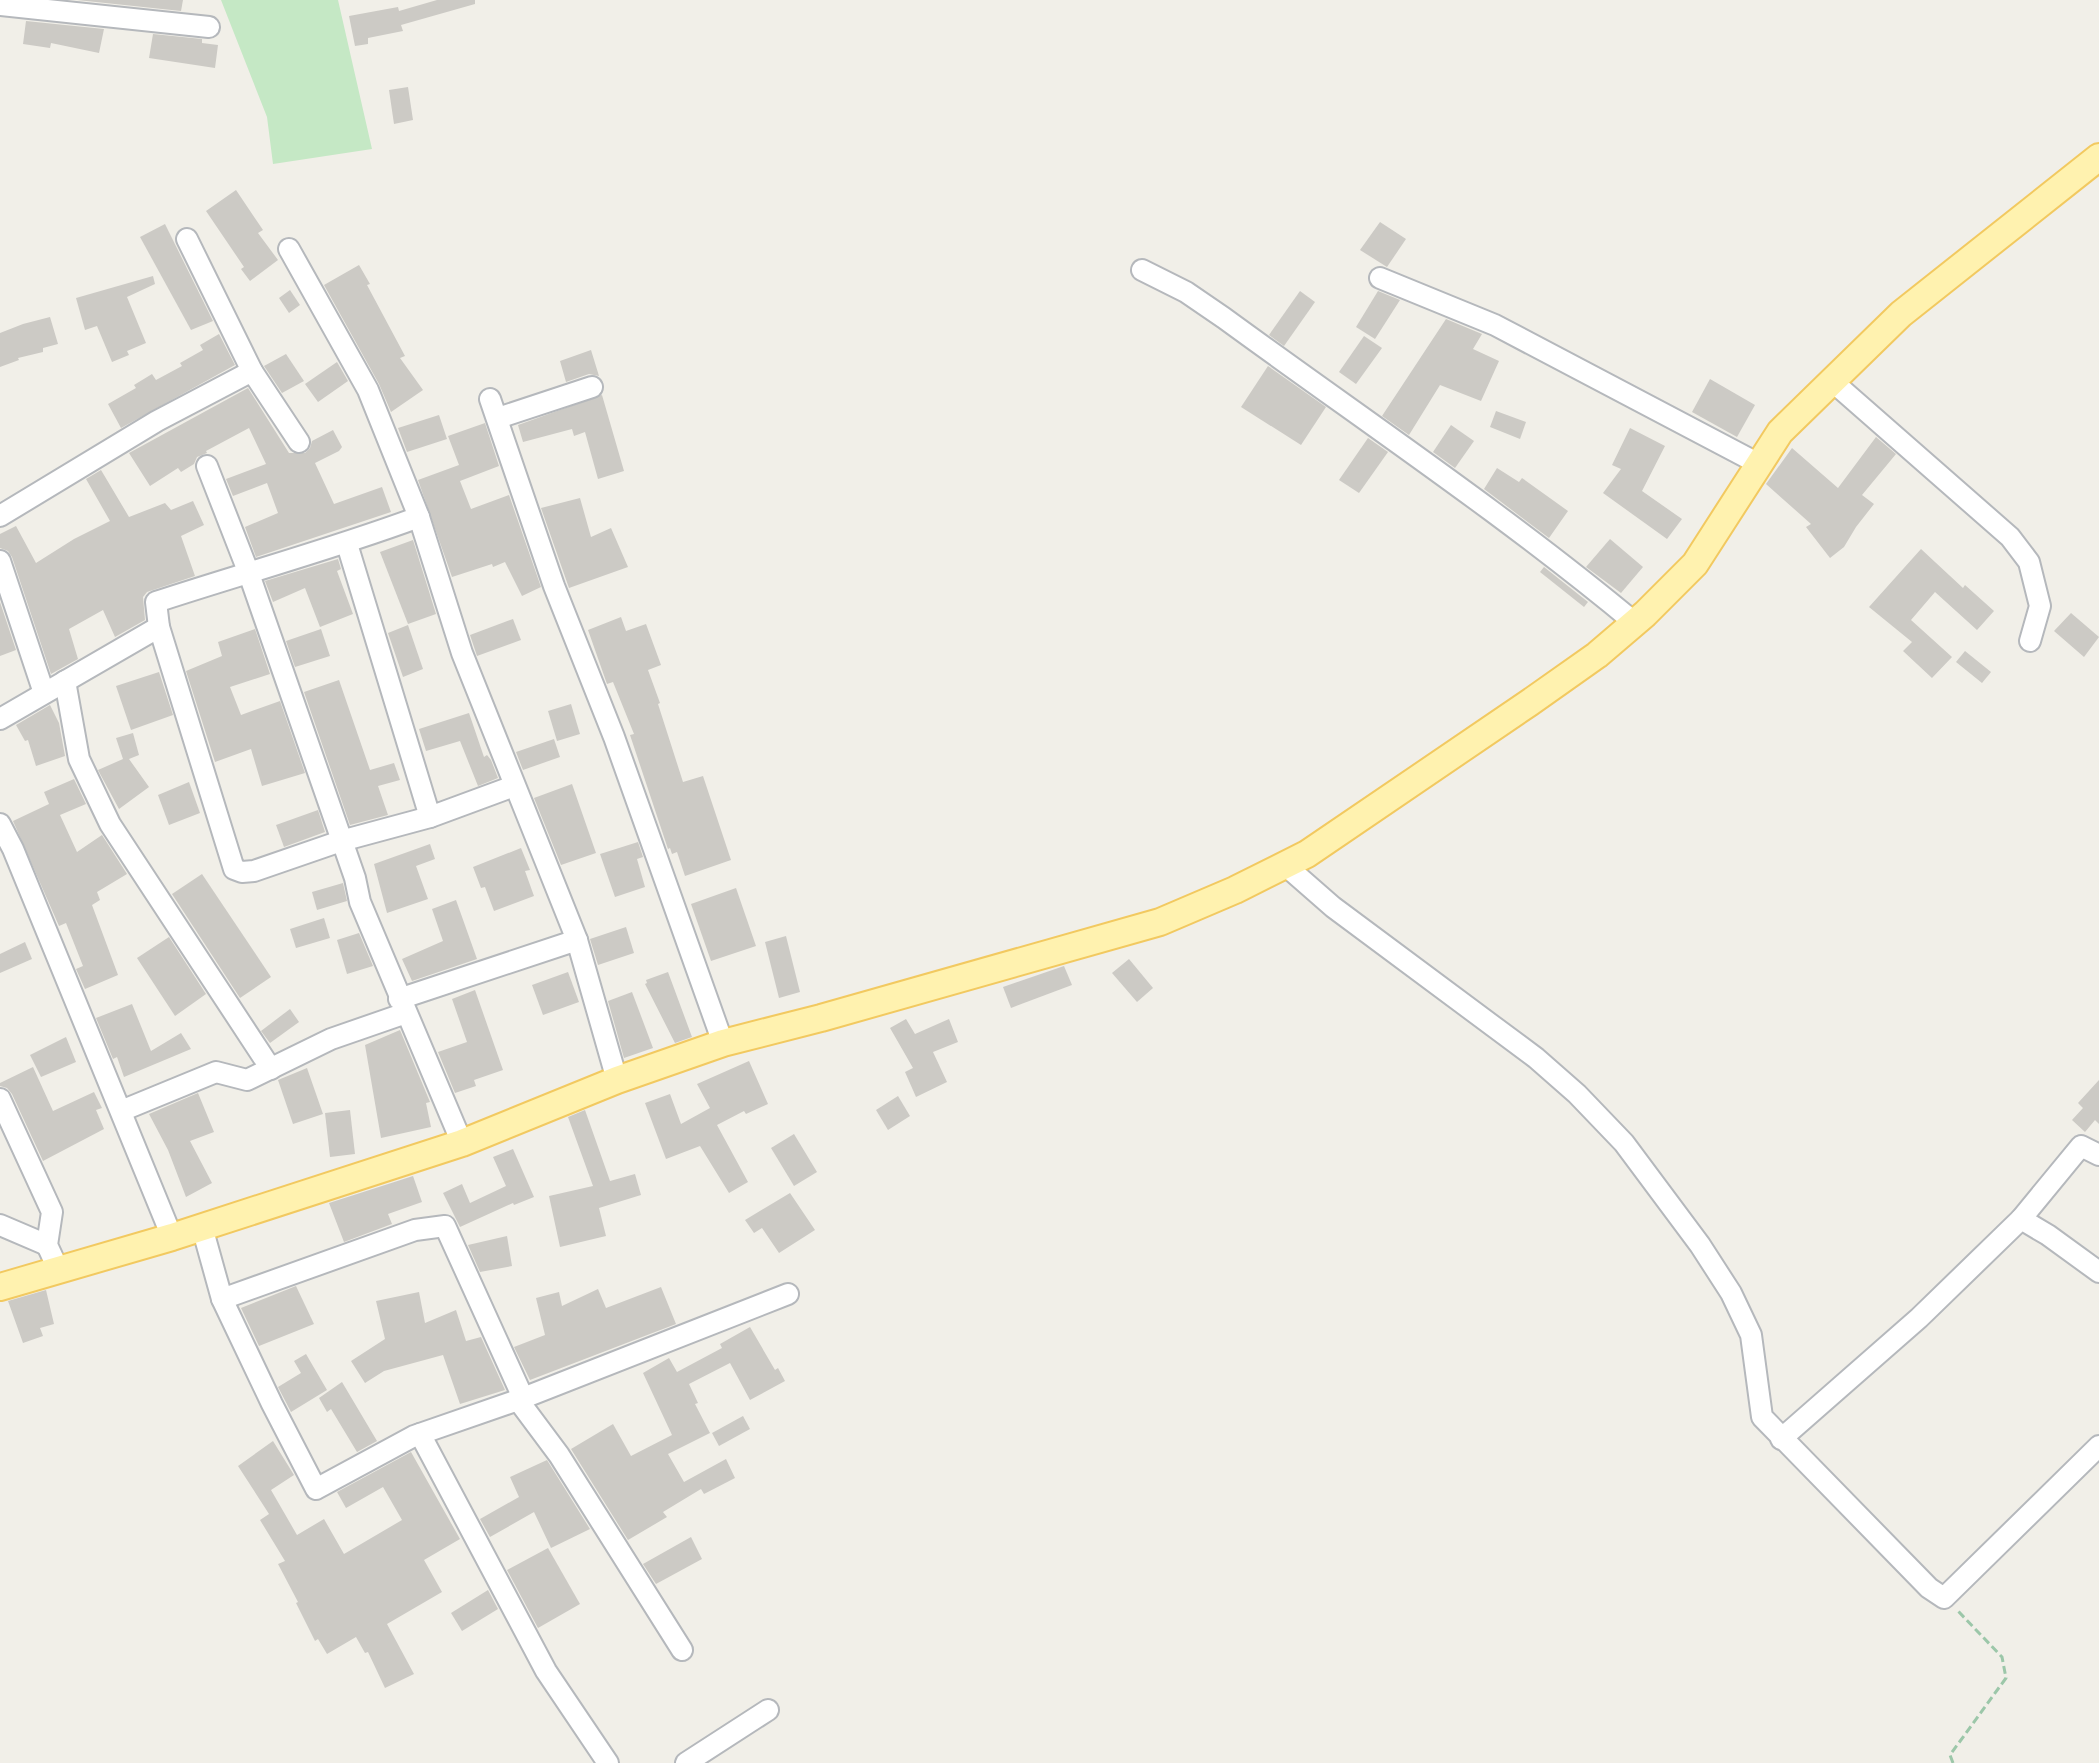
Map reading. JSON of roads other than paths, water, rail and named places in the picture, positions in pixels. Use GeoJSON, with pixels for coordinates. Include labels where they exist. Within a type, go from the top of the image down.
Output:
{"type":"FeatureCollection","features":[{"type":"Feature","properties":{"kind":"main road"},"geometry":{"type":"LineString","coordinates":[[0,1287],[172,1237],[462,1143],[617,1080],[723,1043],[1160,922],[1307,854],[1529,703],[1597,655],[1635,623],[1695,564],[1780,432],[1901,314],[2099,157]]}},
{"type":"Feature","properties":{"kind":"street"},"geometry":{"type":"LineString","coordinates":[[0,5],[209,27]]}},
{"type":"Feature","properties":{"kind":"street"},"geometry":{"type":"LineString","coordinates":[[187,239],[252,371],[299,442]]}},
{"type":"Feature","properties":{"kind":"street"},"geometry":{"type":"LineString","coordinates":[[289,249],[368,390],[419,517],[462,653],[577,940],[617,1080]]}},
{"type":"Feature","properties":{"kind":"street"},"geometry":{"type":"LineString","coordinates":[[1142,270],[1186,292],[1224,318],[1514,527],[1635,623]]}},
{"type":"Feature","properties":{"kind":"street"},"geometry":{"type":"LineString","coordinates":[[1380,278],[1495,325],[1759,464]]}},
{"type":"Feature","properties":{"kind":"street"},"geometry":{"type":"LineString","coordinates":[[0,516],[157,421],[252,371]]}},
{"type":"Feature","properties":{"kind":"street"},"geometry":{"type":"LineString","coordinates":[[1832,381],[2010,537],[2029,562],[2040,606],[2030,641]]}},
{"type":"Feature","properties":{"kind":"street"},"geometry":{"type":"LineString","coordinates":[[592,387],[494,408],[554,586],[614,737],[723,1043]]}},
{"type":"Feature","properties":{"kind":"street"},"geometry":{"type":"LineString","coordinates":[[207,466],[248,571],[355,878],[360,902],[462,1143]]}},
{"type":"Feature","properties":{"kind":"street"},"geometry":{"type":"LineString","coordinates":[[419,517],[347,544],[248,571],[156,602],[159,627],[234,869],[254,871],[341,841],[430,817],[514,786]]}},
{"type":"Feature","properties":{"kind":"street"},"geometry":{"type":"LineString","coordinates":[[347,544],[430,817]]}},
{"type":"Feature","properties":{"kind":"street"},"geometry":{"type":"LineString","coordinates":[[0,561],[44,693]]}},
{"type":"Feature","properties":{"kind":"street"},"geometry":{"type":"LineString","coordinates":[[0,719],[159,627]]}},
{"type":"Feature","properties":{"kind":"street"},"geometry":{"type":"LineString","coordinates":[[65,681],[79,759],[110,824],[271,1069]]}},
{"type":"Feature","properties":{"kind":"street"},"geometry":{"type":"LineString","coordinates":[[0,824],[172,1237]]}},
{"type":"Feature","properties":{"kind":"street"},"geometry":{"type":"LineString","coordinates":[[1285,865],[1333,907],[1536,1058],[1577,1094],[1624,1143],[1700,1245],[1731,1293],[1751,1335],[1762,1417],[1929,1588],[1944,1598],[2099,1446]]}},
{"type":"Feature","properties":{"kind":"street"},"geometry":{"type":"LineString","coordinates":[[121,1111],[216,1072],[247,1080],[402,1006],[577,940]]}},
{"type":"Feature","properties":{"kind":"street"},"geometry":{"type":"LineString","coordinates":[[0,1099],[52,1212],[47,1245],[59,1271]]}},
{"type":"Feature","properties":{"kind":"street"},"geometry":{"type":"LineString","coordinates":[[1781,1439],[1919,1318],[2021,1219],[2081,1146],[2099,1155]]}},
{"type":"Feature","properties":{"kind":"street"},"geometry":{"type":"LineString","coordinates":[[2021,1219],[2099,1272]]}},
{"type":"Feature","properties":{"kind":"street"},"geometry":{"type":"LineString","coordinates":[[0,1225],[47,1245]]}},
{"type":"Feature","properties":{"kind":"street"},"geometry":{"type":"LineString","coordinates":[[222,1299],[415,1230],[445,1226],[520,1391],[518,1400],[559,1455],[682,1650]]}},
{"type":"Feature","properties":{"kind":"street"},"geometry":{"type":"LineString","coordinates":[[202,1227],[222,1299],[316,1489],[420,1434],[518,1400],[788,1294]]}},
{"type":"Feature","properties":{"kind":"street"},"geometry":{"type":"LineString","coordinates":[[420,1434],[546,1671],[608,1763]]}},
{"type":"Feature","properties":{"kind":"street"},"geometry":{"type":"LineString","coordinates":[[686,1763],[768,1710]]}}]}
